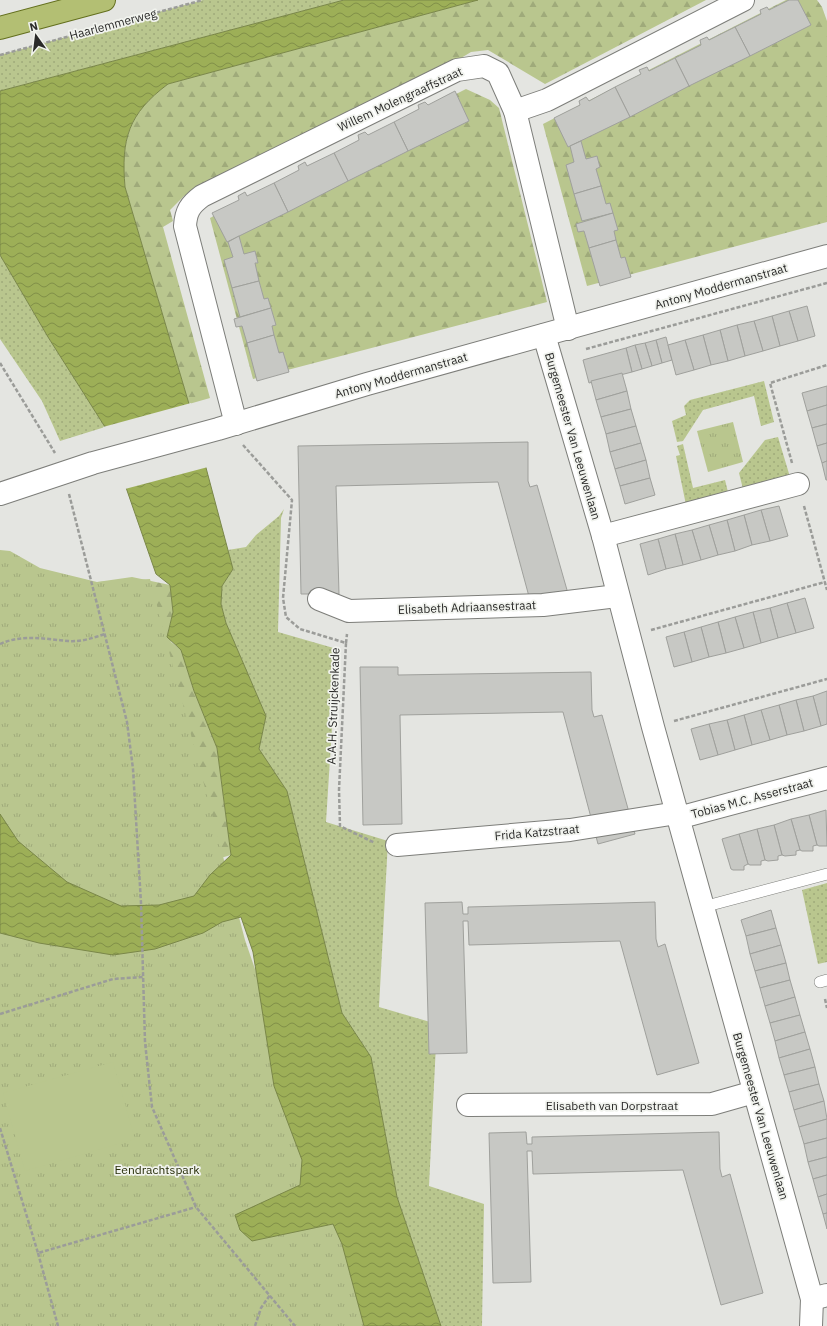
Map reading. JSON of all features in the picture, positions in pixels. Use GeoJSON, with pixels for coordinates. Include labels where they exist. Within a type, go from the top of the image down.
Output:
{"type":"FeatureCollection","features":[{"type":"Feature","properties":{"kind":"main road"},"geometry":{"type":"LineString","coordinates":[[0,28],[104,0]]}},
{"type":"Feature","properties":{"kind":"street"},"geometry":{"type":"LineString","coordinates":[[568,329],[515,111],[547,100],[743,0]]}},
{"type":"Feature","properties":{"kind":"street","name":"Willem Molengraaffstraat"},"geometry":{"type":"LineString","coordinates":[[232,432],[185,226],[185,214],[192,204],[202,196],[457,70],[484,66],[498,73],[515,111]]}},
{"type":"Feature","properties":{"kind":"street","name":"Antony Moddermanstraat"},"geometry":{"type":"LineString","coordinates":[[0,494],[93,463],[232,432],[367,384],[827,256]]}},
{"type":"Feature","properties":{"kind":"street","name":"Burgemeester Van Leeuwenlaan"},"geometry":{"type":"LineString","coordinates":[[544,335],[602,536],[652,727],[754,1092],[820,1297],[811,1326]]}},
{"type":"Feature","properties":{"kind":"street","name":"Burgemeester Van Leeuwenlaan"},"geometry":{"type":"LineString","coordinates":[[602,536],[798,484]]}},
{"type":"Feature","properties":{"kind":"street","name":"Elisabeth Adriaansestraat"},"geometry":{"type":"LineString","coordinates":[[319,599],[349,611],[543,605],[617,596]]}},
{"type":"Feature","properties":{"kind":"street","name":"Tobias M.C. Asserstraat"},"geometry":{"type":"LineString","coordinates":[[677,816],[827,778]]}},
{"type":"Feature","properties":{"kind":"street","name":"Frida Katzstraat"},"geometry":{"type":"LineString","coordinates":[[397,845],[570,830],[677,816]]}},
{"type":"Feature","properties":{"kind":"street","name":"Elisabeth van Dorpstraat"},"geometry":{"type":"LineString","coordinates":[[468,1105],[712,1104],[754,1092]]}},
{"type":"Feature","properties":{"kind":"lane"},"geometry":{"type":"LineString","coordinates":[[703,907],[827,874]]}},
{"type":"Feature","properties":{"kind":"path","name":"Haarlemmerweg"},"geometry":{"type":"LineString","coordinates":[[0,54],[203,0]]}},
{"type":"Feature","properties":{"kind":"path"},"geometry":{"type":"LineString","coordinates":[[0,363],[56,455]]}},
{"type":"Feature","properties":{"kind":"path","name":"A.A.H. Struijckenkade"},"geometry":{"type":"LineString","coordinates":[[232,432],[292,500],[283,598],[286,617],[300,629],[346,643],[339,790],[340,826],[372,843]]}},
{"type":"Feature","properties":{"kind":"path"},"geometry":{"type":"LineString","coordinates":[[68,490],[127,722],[133,769],[140,880],[145,1042],[152,1107],[196,1207],[295,1326]]}},
{"type":"Feature","properties":{"kind":"path"},"geometry":{"type":"LineString","coordinates":[[628,637],[825,582]]}},
{"type":"Feature","properties":{"kind":"path"},"geometry":{"type":"LineString","coordinates":[[0,644],[25,638],[69,641],[89,640],[105,634]]}},
{"type":"Feature","properties":{"kind":"path"},"geometry":{"type":"LineString","coordinates":[[652,727],[827,679]]}},
{"type":"Feature","properties":{"kind":"path"},"geometry":{"type":"LineString","coordinates":[[0,1014],[113,979],[143,977]]}},
{"type":"Feature","properties":{"kind":"path"},"geometry":{"type":"LineString","coordinates":[[0,1128],[38,1253],[58,1326]]}},
{"type":"Feature","properties":{"kind":"path"},"geometry":{"type":"LineString","coordinates":[[38,1253],[196,1207]]}},
{"type":"Feature","properties":{"kind":"path"},"geometry":{"type":"LineString","coordinates":[[255,1326],[261,1308],[270,1295]]}},
{"type":"Feature","properties":{"kind":"green space"},"geometry":{"type":"Polygon","coordinates":[[[203,0],[344,0],[0,91],[0,55],[203,0]]]}},
{"type":"Feature","properties":{"kind":"green space"},"geometry":{"type":"Polygon","coordinates":[[[478,0],[706,0],[545,84],[488,50],[471,52],[448,66],[184,196],[170,210],[173,221],[163,227],[210,398],[189,404],[125,187],[124,155],[126,141],[136,117],[144,106],[168,84],[478,0]]]}},
{"type":"Feature","properties":{"kind":"green space"},"geometry":{"type":"Polygon","coordinates":[[[786,0],[817,0],[822,7],[827,21],[827,222],[587,286],[543,124],[786,0]]]}},
{"type":"Feature","properties":{"kind":"green space"},"geometry":{"type":"Polygon","coordinates":[[[466,89],[490,100],[499,108],[547,302],[253,379],[210,218],[466,89]]]}},
{"type":"Feature","properties":{"kind":"green space"},"geometry":{"type":"Polygon","coordinates":[[[0,255],[48,337],[105,427],[60,441],[42,401],[0,339],[0,255]]]}},
{"type":"Feature","properties":{"kind":"green space"},"geometry":{"type":"Polygon","coordinates":[[[764,381],[774,422],[761,426],[754,396],[703,410],[683,441],[677,442],[672,421],[686,415],[684,406],[690,400],[764,381]]]}},
{"type":"Feature","properties":{"kind":"green space"},"geometry":{"type":"Polygon","coordinates":[[[733,422],[743,462],[708,472],[697,431],[733,422]]]}},
{"type":"Feature","properties":{"kind":"green space"},"geometry":{"type":"Polygon","coordinates":[[[778,437],[790,477],[743,489],[739,473],[765,440],[778,437]]]}},
{"type":"Feature","properties":{"kind":"green space"},"geometry":{"type":"Polygon","coordinates":[[[683,444],[693,488],[725,480],[728,492],[686,505],[676,456],[680,455],[677,446],[683,444]]]}},
{"type":"Feature","properties":{"kind":"green space"},"geometry":{"type":"Polygon","coordinates":[[[284,509],[281,518],[278,632],[337,649],[326,822],[388,841],[379,1007],[437,1024],[429,1186],[484,1204],[482,1326],[441,1326],[397,1197],[371,1057],[342,1013],[287,791],[259,749],[266,716],[226,623],[221,604],[222,586],[233,569],[228,550],[246,547],[256,535],[279,516],[284,509]]]}},
{"type":"Feature","properties":{"kind":"green space","name":"Eendrachtspark"},"geometry":{"type":"Polygon","coordinates":[[[0,550],[10,551],[40,568],[97,582],[150,579],[245,940],[378,1326],[0,1326],[0,550]]]}},
{"type":"Feature","properties":{"kind":"green space"},"geometry":{"type":"Polygon","coordinates":[[[132,577],[170,585],[173,612],[168,632],[171,642],[181,650],[194,691],[217,748],[231,855],[158,876],[97,582],[132,577]]]}},
{"type":"Feature","properties":{"kind":"green space"},"geometry":{"type":"Polygon","coordinates":[[[827,883],[827,962],[818,964],[802,890],[827,883]]]}},
{"type":"Feature","properties":{"kind":"green space"},"geometry":{"type":"Polygon","coordinates":[[[113,1062],[135,1139],[25,1171],[3,1093],[113,1062]]]}},
{"type":"Feature","properties":{"kind":"water"},"geometry":{"type":"Polygon","coordinates":[[[344,0],[478,0],[168,84],[144,106],[130,129],[124,155],[125,187],[189,404],[233,569],[222,586],[221,604],[226,623],[266,716],[259,749],[287,791],[342,1013],[371,1057],[397,1197],[441,1326],[364,1326],[342,1244],[333,1224],[252,1241],[240,1230],[235,1215],[300,1185],[302,1160],[274,1086],[253,952],[241,917],[222,922],[203,933],[155,949],[113,955],[39,943],[0,933],[0,814],[18,841],[67,882],[121,906],[159,905],[194,896],[210,875],[231,855],[217,748],[194,691],[181,650],[167,637],[173,612],[170,585],[156,574],[105,427],[48,337],[0,255],[0,91],[344,0]]]}},
{"type":"Feature","properties":{"kind":"pier"},"geometry":{"type":"Polygon","coordinates":[[[191,403],[208,467],[125,489],[103,427],[191,403]]]}},
{"type":"Feature","properties":{"kind":"building"},"geometry":{"type":"Polygon","coordinates":[[[789,0],[798,0],[811,25],[750,56],[735,27],[761,14],[760,10],[767,7],[769,10],[789,0]]]}},
{"type":"Feature","properties":{"kind":"building"},"geometry":{"type":"Polygon","coordinates":[[[735,27],[750,56],[689,86],[675,58],[701,45],[700,40],[707,37],[709,40],[735,27]]]}},
{"type":"Feature","properties":{"kind":"building"},"geometry":{"type":"Polygon","coordinates":[[[675,58],[689,86],[630,117],[615,87],[641,74],[639,70],[647,67],[649,71],[675,58]]]}},
{"type":"Feature","properties":{"kind":"building"},"geometry":{"type":"Polygon","coordinates":[[[615,87],[630,117],[568,147],[554,118],[580,105],[579,101],[586,97],[589,101],[615,87]]]}},
{"type":"Feature","properties":{"kind":"building"},"geometry":{"type":"Polygon","coordinates":[[[455,91],[469,121],[408,151],[394,122],[419,109],[418,105],[425,102],[428,105],[455,91]]]}},
{"type":"Feature","properties":{"kind":"building"},"geometry":{"type":"Polygon","coordinates":[[[394,122],[408,151],[348,181],[334,153],[359,140],[358,135],[365,132],[368,135],[394,122]]]}},
{"type":"Feature","properties":{"kind":"building"},"geometry":{"type":"Polygon","coordinates":[[[581,141],[586,159],[597,156],[600,167],[596,169],[601,186],[574,194],[566,165],[574,162],[570,146],[581,141]]]}},
{"type":"Feature","properties":{"kind":"building"},"geometry":{"type":"Polygon","coordinates":[[[334,153],[348,181],[288,212],[274,183],[299,170],[298,166],[305,162],[307,166],[334,153]]]}},
{"type":"Feature","properties":{"kind":"building"},"geometry":{"type":"Polygon","coordinates":[[[274,183],[288,212],[227,242],[212,213],[239,200],[238,196],[245,192],[247,196],[274,183]]]}},
{"type":"Feature","properties":{"kind":"building"},"geometry":{"type":"Polygon","coordinates":[[[601,186],[606,204],[610,203],[613,213],[582,221],[574,194],[601,186]]]}},
{"type":"Feature","properties":{"kind":"building"},"geometry":{"type":"Polygon","coordinates":[[[613,213],[618,230],[614,231],[616,240],[589,248],[584,231],[578,232],[576,224],[613,213]]]}},
{"type":"Feature","properties":{"kind":"building"},"geometry":{"type":"Polygon","coordinates":[[[239,236],[244,254],[255,251],[258,263],[255,263],[259,281],[232,288],[224,260],[233,257],[228,242],[239,236]]]}},
{"type":"Feature","properties":{"kind":"building"},"geometry":{"type":"Polygon","coordinates":[[[616,240],[621,258],[625,257],[631,277],[600,286],[589,248],[616,240]]]}},
{"type":"Feature","properties":{"kind":"building"},"geometry":{"type":"Polygon","coordinates":[[[259,281],[264,299],[268,298],[271,308],[240,317],[232,288],[259,281]]]}},
{"type":"Feature","properties":{"kind":"building"},"geometry":{"type":"Polygon","coordinates":[[[807,306],[815,336],[798,341],[789,311],[807,306]]]}},
{"type":"Feature","properties":{"kind":"building"},"geometry":{"type":"Polygon","coordinates":[[[271,308],[276,325],[272,326],[274,335],[247,343],[242,326],[236,327],[234,319],[271,308]]]}},
{"type":"Feature","properties":{"kind":"building"},"geometry":{"type":"Polygon","coordinates":[[[789,311],[798,341],[780,346],[772,316],[789,311]]]}},
{"type":"Feature","properties":{"kind":"building"},"geometry":{"type":"Polygon","coordinates":[[[772,316],[780,346],[763,351],[754,321],[772,316]]]}},
{"type":"Feature","properties":{"kind":"building"},"geometry":{"type":"Polygon","coordinates":[[[754,321],[763,351],[745,356],[737,325],[754,321]]]}},
{"type":"Feature","properties":{"kind":"building"},"geometry":{"type":"Polygon","coordinates":[[[737,325],[745,356],[728,361],[720,330],[737,325]]]}},
{"type":"Feature","properties":{"kind":"building"},"geometry":{"type":"Polygon","coordinates":[[[720,330],[728,361],[711,365],[703,335],[720,330]]]}},
{"type":"Feature","properties":{"kind":"building"},"geometry":{"type":"Polygon","coordinates":[[[274,335],[279,353],[283,352],[289,372],[257,381],[247,343],[274,335]]]}},
{"type":"Feature","properties":{"kind":"building"},"geometry":{"type":"Polygon","coordinates":[[[703,335],[711,365],[694,370],[685,340],[703,335]]]}},
{"type":"Feature","properties":{"kind":"building"},"geometry":{"type":"Polygon","coordinates":[[[666,337],[672,360],[662,363],[656,340],[666,337]]]}},
{"type":"Feature","properties":{"kind":"building"},"geometry":{"type":"Polygon","coordinates":[[[656,340],[662,363],[652,366],[645,343],[656,340]]]}},
{"type":"Feature","properties":{"kind":"building"},"geometry":{"type":"Polygon","coordinates":[[[685,340],[694,370],[676,375],[668,345],[685,340]]]}},
{"type":"Feature","properties":{"kind":"building"},"geometry":{"type":"Polygon","coordinates":[[[645,343],[652,366],[642,369],[635,345],[645,343]]]}},
{"type":"Feature","properties":{"kind":"building"},"geometry":{"type":"Polygon","coordinates":[[[635,345],[642,369],[632,372],[626,348],[635,345]]]}},
{"type":"Feature","properties":{"kind":"building"},"geometry":{"type":"Polygon","coordinates":[[[626,348],[632,372],[589,383],[583,360],[626,348]]]}},
{"type":"Feature","properties":{"kind":"building"},"geometry":{"type":"Polygon","coordinates":[[[622,373],[627,391],[596,400],[591,381],[622,373]]]}},
{"type":"Feature","properties":{"kind":"building"},"geometry":{"type":"Polygon","coordinates":[[[827,386],[827,405],[807,411],[802,393],[827,386]]]}},
{"type":"Feature","properties":{"kind":"building"},"geometry":{"type":"Polygon","coordinates":[[[627,391],[631,409],[601,417],[596,400],[627,391]]]}},
{"type":"Feature","properties":{"kind":"building"},"geometry":{"type":"Polygon","coordinates":[[[827,405],[827,424],[812,428],[807,411],[827,405]]]}},
{"type":"Feature","properties":{"kind":"building"},"geometry":{"type":"Polygon","coordinates":[[[631,409],[636,426],[606,434],[601,417],[631,409]]]}},
{"type":"Feature","properties":{"kind":"building"},"geometry":{"type":"Polygon","coordinates":[[[827,424],[827,443],[817,446],[812,428],[827,424]]]}},
{"type":"Feature","properties":{"kind":"building"},"geometry":{"type":"Polygon","coordinates":[[[636,426],[641,443],[610,452],[606,434],[636,426]]]}},
{"type":"Feature","properties":{"kind":"building"},"geometry":{"type":"Polygon","coordinates":[[[528,442],[528,481],[530,487],[537,485],[571,604],[534,615],[498,482],[336,486],[339,594],[301,594],[298,446],[528,442]]]}},
{"type":"Feature","properties":{"kind":"building"},"geometry":{"type":"Polygon","coordinates":[[[641,443],[646,460],[615,469],[610,452],[641,443]]]}},
{"type":"Feature","properties":{"kind":"building"},"geometry":{"type":"Polygon","coordinates":[[[827,443],[827,461],[822,463],[817,446],[827,443]]]}},
{"type":"Feature","properties":{"kind":"building"},"geometry":{"type":"Polygon","coordinates":[[[646,460],[650,478],[620,486],[615,469],[646,460]]]}},
{"type":"Feature","properties":{"kind":"building"},"geometry":{"type":"Polygon","coordinates":[[[827,461],[827,480],[826,480],[822,463],[827,461]]]}},
{"type":"Feature","properties":{"kind":"building"},"geometry":{"type":"Polygon","coordinates":[[[650,478],[655,495],[625,504],[620,486],[650,478]]]}},
{"type":"Feature","properties":{"kind":"building"},"geometry":{"type":"Polygon","coordinates":[[[779,506],[788,536],[770,541],[761,510],[779,506]]]}},
{"type":"Feature","properties":{"kind":"building"},"geometry":{"type":"Polygon","coordinates":[[[761,510],[770,541],[752,545],[744,515],[761,510]]]}},
{"type":"Feature","properties":{"kind":"building"},"geometry":{"type":"Polygon","coordinates":[[[744,515],[752,545],[735,551],[727,520],[744,515]]]}},
{"type":"Feature","properties":{"kind":"building"},"geometry":{"type":"Polygon","coordinates":[[[727,520],[735,551],[718,555],[709,525],[727,520]]]}},
{"type":"Feature","properties":{"kind":"building"},"geometry":{"type":"Polygon","coordinates":[[[709,525],[718,555],[701,560],[692,530],[709,525]]]}},
{"type":"Feature","properties":{"kind":"building"},"geometry":{"type":"Polygon","coordinates":[[[692,530],[701,560],[683,565],[675,534],[692,530]]]}},
{"type":"Feature","properties":{"kind":"building"},"geometry":{"type":"Polygon","coordinates":[[[675,534],[683,565],[666,569],[658,539],[675,534]]]}},
{"type":"Feature","properties":{"kind":"building"},"geometry":{"type":"Polygon","coordinates":[[[658,539],[666,569],[648,575],[640,544],[658,539]]]}},
{"type":"Feature","properties":{"kind":"building"},"geometry":{"type":"Polygon","coordinates":[[[805,598],[814,628],[796,633],[787,603],[805,598]]]}},
{"type":"Feature","properties":{"kind":"building"},"geometry":{"type":"Polygon","coordinates":[[[787,603],[796,633],[778,638],[770,608],[787,603]]]}},
{"type":"Feature","properties":{"kind":"building"},"geometry":{"type":"Polygon","coordinates":[[[770,608],[778,638],[761,643],[753,612],[770,608]]]}},
{"type":"Feature","properties":{"kind":"building"},"geometry":{"type":"Polygon","coordinates":[[[753,612],[761,643],[744,648],[735,617],[753,612]]]}},
{"type":"Feature","properties":{"kind":"building"},"geometry":{"type":"Polygon","coordinates":[[[735,617],[744,648],[726,653],[718,622],[735,617]]]}},
{"type":"Feature","properties":{"kind":"building"},"geometry":{"type":"Polygon","coordinates":[[[718,622],[726,653],[709,657],[701,627],[718,622]]]}},
{"type":"Feature","properties":{"kind":"building"},"geometry":{"type":"Polygon","coordinates":[[[701,627],[709,657],[692,662],[684,632],[701,627]]]}},
{"type":"Feature","properties":{"kind":"building"},"geometry":{"type":"Polygon","coordinates":[[[684,632],[692,662],[674,667],[666,637],[684,632]]]}},
{"type":"Feature","properties":{"kind":"building"},"geometry":{"type":"Polygon","coordinates":[[[360,667],[398,667],[398,675],[591,672],[592,710],[594,717],[602,715],[635,834],[598,844],[563,712],[400,715],[402,824],[363,825],[360,667]]]}},
{"type":"Feature","properties":{"kind":"building"},"geometry":{"type":"Polygon","coordinates":[[[827,691],[827,724],[821,726],[813,696],[827,691]]]}},
{"type":"Feature","properties":{"kind":"building"},"geometry":{"type":"Polygon","coordinates":[[[813,696],[821,726],[804,731],[796,700],[813,696]]]}},
{"type":"Feature","properties":{"kind":"building"},"geometry":{"type":"Polygon","coordinates":[[[796,700],[804,731],[787,735],[779,705],[796,700]]]}},
{"type":"Feature","properties":{"kind":"building"},"geometry":{"type":"Polygon","coordinates":[[[779,705],[787,735],[770,740],[761,710],[779,705]]]}},
{"type":"Feature","properties":{"kind":"building"},"geometry":{"type":"Polygon","coordinates":[[[761,710],[770,740],[752,745],[744,715],[761,710]]]}},
{"type":"Feature","properties":{"kind":"building"},"geometry":{"type":"Polygon","coordinates":[[[744,715],[752,745],[735,750],[727,720],[744,715]]]}},
{"type":"Feature","properties":{"kind":"building"},"geometry":{"type":"Polygon","coordinates":[[[727,720],[735,750],[718,755],[709,724],[727,720]]]}},
{"type":"Feature","properties":{"kind":"building"},"geometry":{"type":"Polygon","coordinates":[[[709,724],[718,755],[700,760],[691,729],[709,724]]]}},
{"type":"Feature","properties":{"kind":"building"},"geometry":{"type":"Polygon","coordinates":[[[826,810],[827,846],[819,846],[817,845],[809,815],[826,810]]]}},
{"type":"Feature","properties":{"kind":"building"},"geometry":{"type":"Polygon","coordinates":[[[809,815],[817,845],[813,846],[813,851],[802,851],[800,850],[791,819],[809,815]]]}},
{"type":"Feature","properties":{"kind":"building"},"geometry":{"type":"Polygon","coordinates":[[[791,819],[800,850],[796,851],[796,855],[785,856],[782,855],[774,825],[791,819]]]}},
{"type":"Feature","properties":{"kind":"building"},"geometry":{"type":"Polygon","coordinates":[[[774,825],[782,855],[778,856],[778,860],[768,861],[765,860],[757,829],[774,825]]]}},
{"type":"Feature","properties":{"kind":"building"},"geometry":{"type":"Polygon","coordinates":[[[757,829],[765,860],[761,861],[761,865],[750,865],[748,864],[739,834],[757,829]]]}},
{"type":"Feature","properties":{"kind":"building"},"geometry":{"type":"Polygon","coordinates":[[[739,834],[748,864],[744,866],[744,870],[733,870],[731,869],[722,839],[739,834]]]}},
{"type":"Feature","properties":{"kind":"building"},"geometry":{"type":"Polygon","coordinates":[[[462,902],[463,914],[468,914],[468,907],[655,902],[656,939],[658,947],[665,944],[699,1063],[657,1075],[620,941],[469,945],[468,921],[463,921],[467,1053],[429,1054],[425,903],[462,902]]]}},
{"type":"Feature","properties":{"kind":"building"},"geometry":{"type":"Polygon","coordinates":[[[771,910],[776,928],[746,936],[741,920],[771,910]]]}},
{"type":"Feature","properties":{"kind":"building"},"geometry":{"type":"Polygon","coordinates":[[[776,928],[781,945],[750,954],[746,936],[776,928]]]}},
{"type":"Feature","properties":{"kind":"building"},"geometry":{"type":"Polygon","coordinates":[[[781,945],[786,963],[755,971],[750,954],[781,945]]]}},
{"type":"Feature","properties":{"kind":"building"},"geometry":{"type":"Polygon","coordinates":[[[786,963],[790,980],[760,988],[755,971],[786,963]]]}},
{"type":"Feature","properties":{"kind":"building"},"geometry":{"type":"Polygon","coordinates":[[[790,980],[795,997],[765,1006],[760,988],[790,980]]]}},
{"type":"Feature","properties":{"kind":"building"},"geometry":{"type":"Polygon","coordinates":[[[795,997],[800,1015],[770,1023],[765,1006],[795,997]]]}},
{"type":"Feature","properties":{"kind":"building"},"geometry":{"type":"Polygon","coordinates":[[[800,1015],[805,1032],[775,1041],[770,1023],[800,1015]]]}},
{"type":"Feature","properties":{"kind":"building"},"geometry":{"type":"Polygon","coordinates":[[[805,1032],[810,1049],[779,1058],[775,1041],[805,1032]]]}},
{"type":"Feature","properties":{"kind":"building"},"geometry":{"type":"Polygon","coordinates":[[[810,1049],[815,1067],[784,1075],[779,1058],[810,1049]]]}},
{"type":"Feature","properties":{"kind":"building"},"geometry":{"type":"Polygon","coordinates":[[[815,1067],[819,1084],[789,1092],[784,1075],[815,1067]]]}},
{"type":"Feature","properties":{"kind":"building"},"geometry":{"type":"Polygon","coordinates":[[[819,1084],[824,1101],[794,1110],[789,1092],[819,1084]]]}},
{"type":"Feature","properties":{"kind":"building"},"geometry":{"type":"Polygon","coordinates":[[[824,1101],[827,1119],[799,1127],[794,1110],[824,1101]]]}},
{"type":"Feature","properties":{"kind":"building"},"geometry":{"type":"Polygon","coordinates":[[[827,1119],[827,1138],[804,1144],[799,1127],[827,1119]]]}},
{"type":"Feature","properties":{"kind":"building"},"geometry":{"type":"Polygon","coordinates":[[[526,1132],[527,1144],[532,1144],[532,1137],[719,1132],[720,1169],[722,1177],[730,1174],[763,1293],[721,1305],[683,1170],[533,1174],[532,1151],[527,1151],[531,1282],[493,1283],[489,1133],[526,1132]]]}},
{"type":"Feature","properties":{"kind":"building"},"geometry":{"type":"Polygon","coordinates":[[[827,1138],[827,1157],[808,1162],[804,1144],[827,1138]]]}},
{"type":"Feature","properties":{"kind":"building"},"geometry":{"type":"Polygon","coordinates":[[[827,1157],[827,1175],[813,1179],[808,1162],[827,1157]]]}},
{"type":"Feature","properties":{"kind":"building"},"geometry":{"type":"Polygon","coordinates":[[[827,1175],[827,1194],[818,1197],[813,1179],[827,1175]]]}},
{"type":"Feature","properties":{"kind":"building"},"geometry":{"type":"Polygon","coordinates":[[[827,1194],[827,1213],[823,1214],[818,1197],[827,1194]]]}},
{"type":"Feature","properties":{"kind":"building"},"geometry":{"type":"Polygon","coordinates":[[[827,1213],[827,1229],[823,1214],[827,1213]]]}}]}
